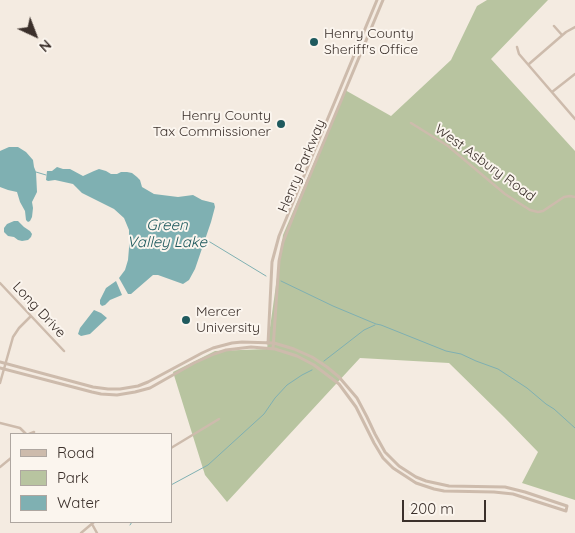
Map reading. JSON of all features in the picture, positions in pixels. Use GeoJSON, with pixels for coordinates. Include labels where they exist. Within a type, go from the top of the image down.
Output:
{"type":"FeatureCollection","features":[{"type":"Feature","properties":{"kind":"street","name":"Henry Parkway"},"geometry":{"type":"LineString","coordinates":[[268,348],[272,262],[279,236],[377,0]]}},
{"type":"Feature","properties":{"kind":"street","name":"Henry Parkway"},"geometry":{"type":"LineString","coordinates":[[273,349],[278,268],[283,242],[383,0]]}},
{"type":"Feature","properties":{"kind":"street"},"geometry":{"type":"LineString","coordinates":[[554,26],[562,35]]}},
{"type":"Feature","properties":{"kind":"street"},"geometry":{"type":"LineString","coordinates":[[528,64],[562,35],[575,27]]}},
{"type":"Feature","properties":{"kind":"street"},"geometry":{"type":"LineString","coordinates":[[517,47],[519,54],[575,119]]}},
{"type":"Feature","properties":{"kind":"street"},"geometry":{"type":"LineString","coordinates":[[552,92],[575,74]]}},
{"type":"Feature","properties":{"kind":"street","name":"West Asbury Road"},"geometry":{"type":"LineString","coordinates":[[411,123],[448,146],[505,194],[530,210],[544,211],[564,198],[575,197]]}},
{"type":"Feature","properties":{"kind":"street","name":"Long Drive"},"geometry":{"type":"LineString","coordinates":[[0,283],[64,351]]}},
{"type":"Feature","properties":{"kind":"street"},"geometry":{"type":"LineString","coordinates":[[0,383],[2,368],[13,337],[31,316]]}},
{"type":"Feature","properties":{"kind":"street"},"geometry":{"type":"LineString","coordinates":[[0,362],[93,387],[120,389],[148,382],[213,348],[237,343],[274,343],[312,357],[339,377],[357,398],[385,452],[399,466],[416,477],[426,482],[444,485],[506,487],[567,506],[566,511],[513,494],[444,491],[424,486],[408,479],[393,468],[380,454],[356,407],[339,384],[314,365],[297,356],[273,349],[251,347],[226,350],[194,363],[150,388],[117,394],[92,392],[2,368]]}},
{"type":"Feature","properties":{"kind":"street"},"geometry":{"type":"LineString","coordinates":[[172,447],[219,419]]}},
{"type":"Feature","properties":{"kind":"street"},"geometry":{"type":"LineString","coordinates":[[0,423],[20,428],[26,433]]}},
{"type":"Feature","properties":{"kind":"street"},"geometry":{"type":"LineString","coordinates":[[0,467],[10,459]]}},
{"type":"Feature","properties":{"kind":"street"},"geometry":{"type":"LineString","coordinates":[[81,533],[93,523],[97,533]]}},
{"type":"Feature","properties":{"kind":"green space"},"geometry":{"type":"Polygon","coordinates":[[[487,0],[548,0],[491,59],[575,151],[575,500],[522,483],[538,452],[449,363],[360,358],[227,502],[205,475],[173,372],[215,351],[267,349],[283,235],[345,90],[391,116],[451,60],[477,6],[487,0]]]}},
{"type":"Feature","properties":{"kind":"water"},"geometry":{"type":"Polygon","coordinates":[[[9,147],[18,147],[33,160],[37,192],[32,202],[32,217],[28,222],[17,192],[0,187],[0,151],[9,147]]]}},
{"type":"Feature","properties":{"kind":"water","name":"Green Valley Lake"},"geometry":{"type":"Polygon","coordinates":[[[57,167],[70,169],[83,176],[99,169],[111,174],[121,172],[132,173],[140,180],[142,187],[154,194],[178,197],[193,195],[214,203],[215,207],[211,222],[195,269],[189,280],[183,284],[153,275],[131,294],[128,294],[119,278],[125,270],[129,248],[129,230],[124,218],[114,209],[82,193],[73,184],[46,180],[47,171],[52,171],[57,167]]]}},
{"type":"Feature","properties":{"kind":"water"},"geometry":{"type":"Polygon","coordinates":[[[18,221],[30,231],[32,234],[28,240],[18,240],[4,232],[7,224],[18,221]]]}},
{"type":"Feature","properties":{"kind":"water"},"geometry":{"type":"Polygon","coordinates":[[[116,281],[122,295],[102,306],[100,300],[106,288],[116,281]]]}},
{"type":"Feature","properties":{"kind":"water"},"geometry":{"type":"Polygon","coordinates":[[[94,310],[107,318],[90,334],[81,336],[78,334],[80,328],[94,310]]]}},
{"type":"Feature","properties":{"kind":"waterway"},"geometry":{"type":"LineString","coordinates":[[36,172],[46,175]]}},
{"type":"Feature","properties":{"kind":"waterway"},"geometry":{"type":"LineString","coordinates":[[205,239],[266,276]]}},
{"type":"Feature","properties":{"kind":"waterway"},"geometry":{"type":"LineString","coordinates":[[281,281],[376,324],[498,369],[527,388],[575,428]]}},
{"type":"Feature","properties":{"kind":"waterway"},"geometry":{"type":"LineString","coordinates":[[324,361],[364,330],[375,325]]}},
{"type":"Feature","properties":{"kind":"waterway"},"geometry":{"type":"LineString","coordinates":[[172,484],[208,465],[264,414],[287,385],[312,370]]}},
{"type":"Feature","properties":{"kind":"place","name":"Henry County Sheriff's Office"},"geometry":{"type":"Point","coordinates":[314,42]}},
{"type":"Feature","properties":{"kind":"place","name":"Henry County Tax Commissioner"},"geometry":{"type":"Point","coordinates":[281,124]}},
{"type":"Feature","properties":{"kind":"place","name":"Mercer University"},"geometry":{"type":"Point","coordinates":[186,320]}}]}
